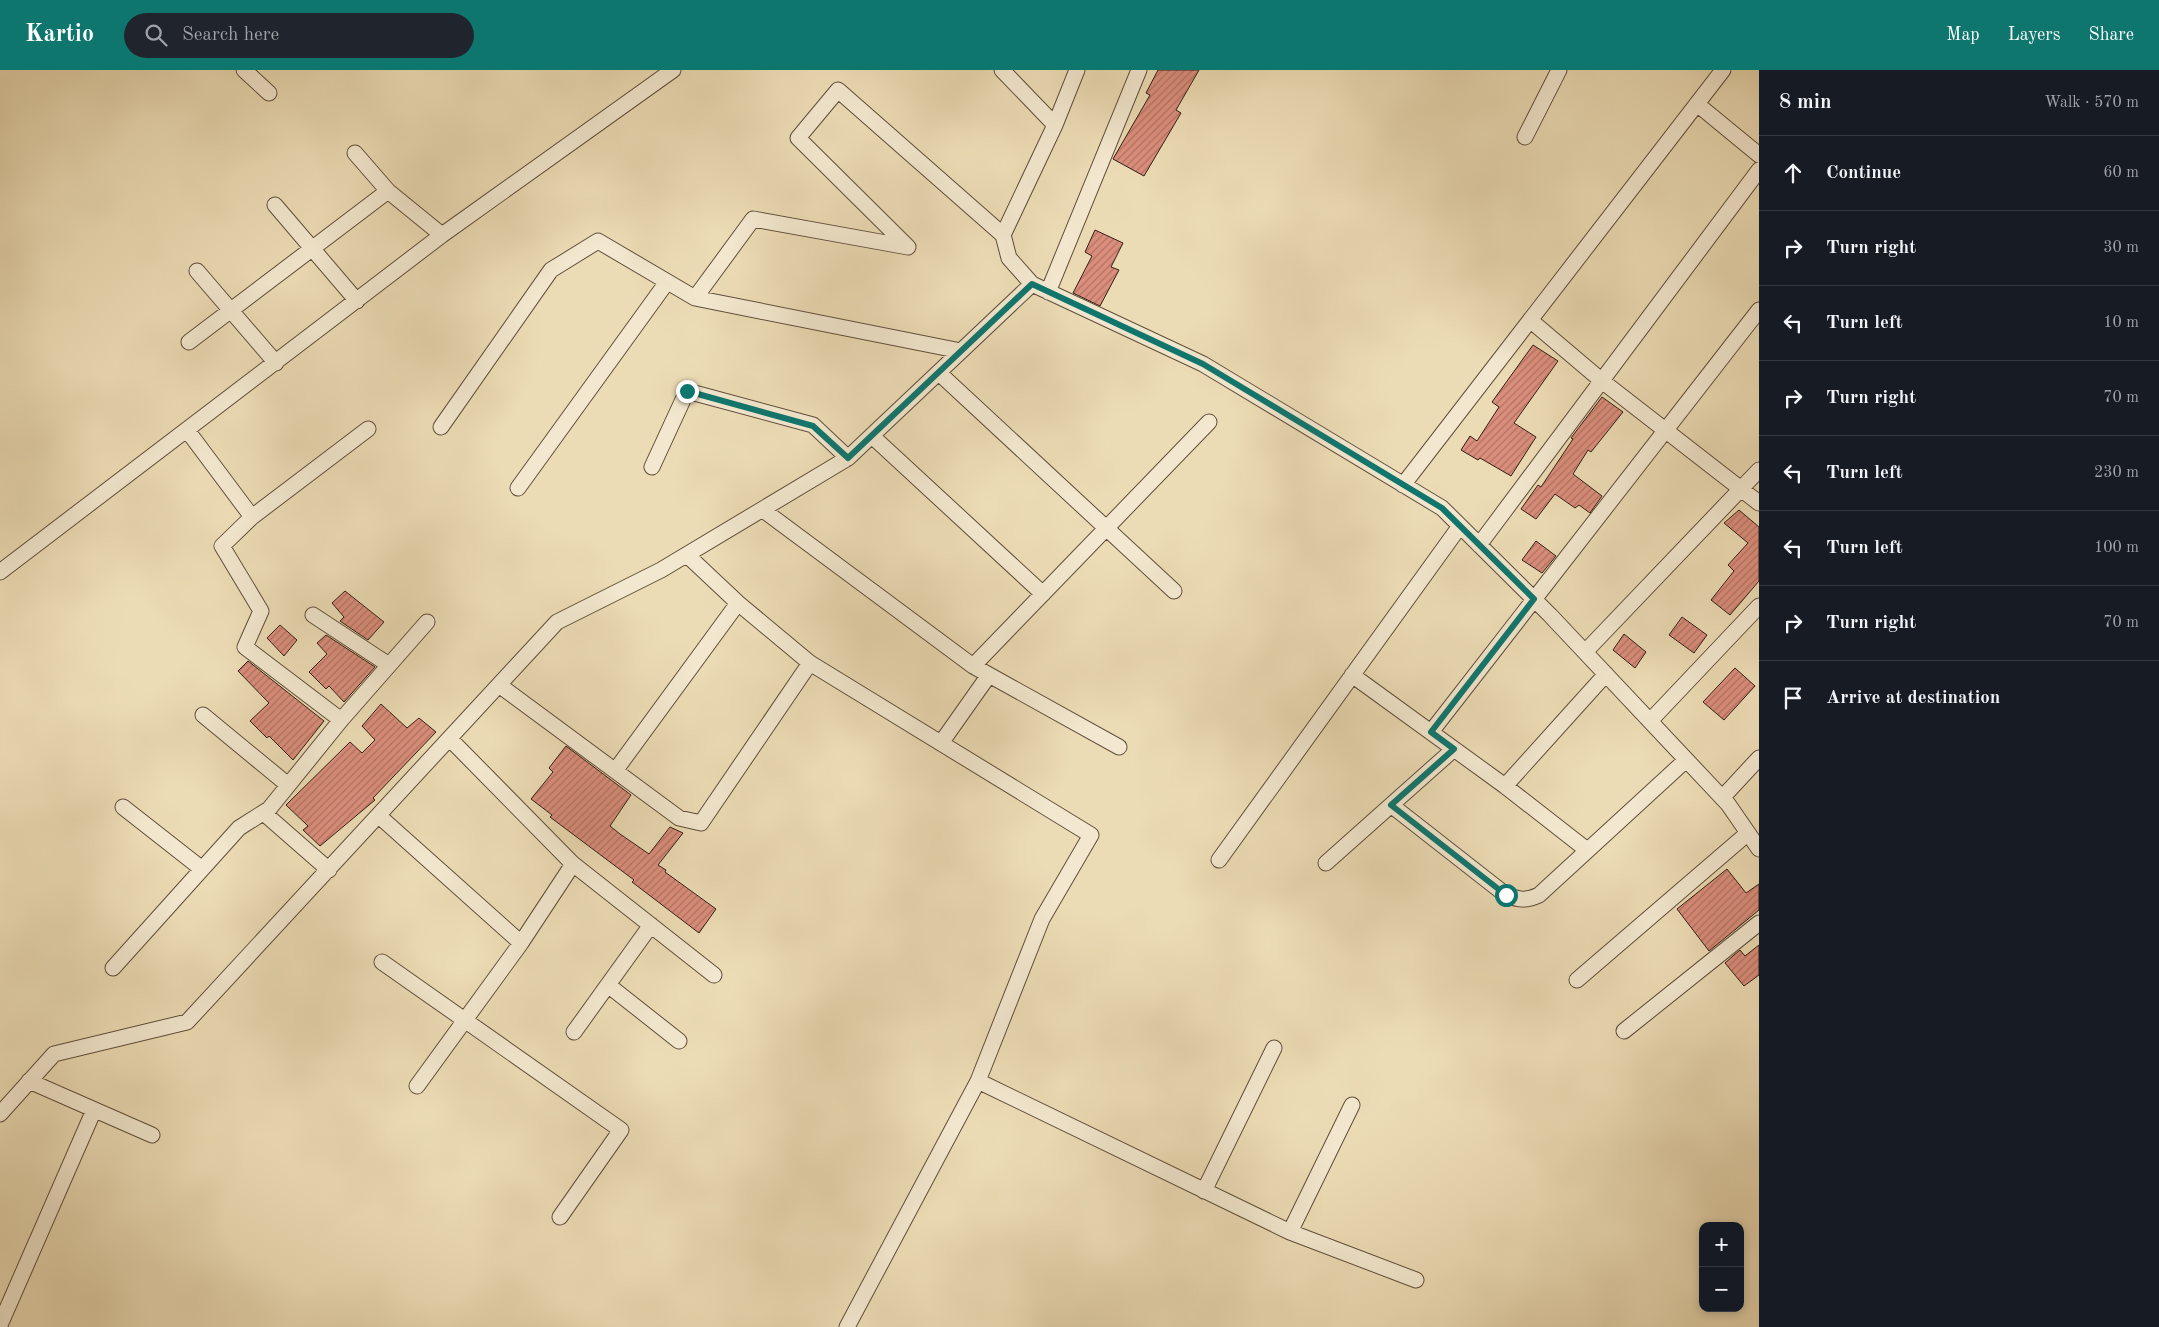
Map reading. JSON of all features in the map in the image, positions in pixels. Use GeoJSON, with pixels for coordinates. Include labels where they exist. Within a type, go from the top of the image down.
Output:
{"type":"FeatureCollection","features":[{"type":"Feature","properties":{"kind":"street"},"geometry":{"type":"LineString","coordinates":[[244,70],[269,93]]}},
{"type":"Feature","properties":{"kind":"street"},"geometry":{"type":"LineString","coordinates":[[0,572],[442,235],[673,70]]}},
{"type":"Feature","properties":{"kind":"street"},"geometry":{"type":"LineString","coordinates":[[1002,70],[1055,125]]}},
{"type":"Feature","properties":{"kind":"street"},"geometry":{"type":"LineString","coordinates":[[1003,235],[1055,125],[1077,70]]}},
{"type":"Feature","properties":{"kind":"street"},"geometry":{"type":"LineString","coordinates":[[1048,292],[1139,70]]}},
{"type":"Feature","properties":{"kind":"street"},"geometry":{"type":"LineString","coordinates":[[1525,137],[1559,70]]}},
{"type":"Feature","properties":{"kind":"street"},"geometry":{"type":"LineString","coordinates":[[1403,485],[1723,70]]}},
{"type":"Feature","properties":{"kind":"street"},"geometry":{"type":"LineString","coordinates":[[695,298],[753,218],[908,247],[798,138],[838,90],[1003,235],[1009,258],[1032,284],[1203,364],[1442,508],[1534,599],[1722,798],[1759,849]]}},
{"type":"Feature","properties":{"kind":"street"},"geometry":{"type":"LineString","coordinates":[[1697,104],[1759,155]]}},
{"type":"Feature","properties":{"kind":"street"},"geometry":{"type":"LineString","coordinates":[[355,153],[388,192],[442,235]]}},
{"type":"Feature","properties":{"kind":"street"},"geometry":{"type":"LineString","coordinates":[[1479,545],[1759,170]]}},
{"type":"Feature","properties":{"kind":"street"},"geometry":{"type":"LineString","coordinates":[[189,342],[388,192]]}},
{"type":"Feature","properties":{"kind":"street"},"geometry":{"type":"LineString","coordinates":[[275,205],[356,301]]}},
{"type":"Feature","properties":{"kind":"street"},"geometry":{"type":"LineString","coordinates":[[441,427],[551,270],[598,241],[695,298],[961,351]]}},
{"type":"Feature","properties":{"kind":"street"},"geometry":{"type":"LineString","coordinates":[[197,271],[276,363]]}},
{"type":"Feature","properties":{"kind":"street"},"geometry":{"type":"LineString","coordinates":[[518,488],[667,282]]}},
{"type":"Feature","properties":{"kind":"street"},"geometry":{"type":"LineString","coordinates":[[0,1114],[54,1054],[187,1022],[557,622],[687,555],[848,458],[1032,284]]}},
{"type":"Feature","properties":{"kind":"street"},"geometry":{"type":"LineString","coordinates":[[1431,732],[1759,310]]}},
{"type":"Feature","properties":{"kind":"street"},"geometry":{"type":"LineString","coordinates":[[1530,320],[1602,381],[1759,503]]}},
{"type":"Feature","properties":{"kind":"street"},"geometry":{"type":"LineString","coordinates":[[938,373],[1174,591]]}},
{"type":"Feature","properties":{"kind":"street"},"geometry":{"type":"LineString","coordinates":[[652,467],[687,391],[813,426],[848,458]]}},
{"type":"Feature","properties":{"kind":"street"},"geometry":{"type":"LineString","coordinates":[[973,666],[1209,422]]}},
{"type":"Feature","properties":{"kind":"street"},"geometry":{"type":"LineString","coordinates":[[341,720],[245,647],[261,611],[222,546],[252,517],[368,429]]}},
{"type":"Feature","properties":{"kind":"street"},"geometry":{"type":"LineString","coordinates":[[187,430],[252,517]]}},
{"type":"Feature","properties":{"kind":"street"},"geometry":{"type":"LineString","coordinates":[[872,436],[1043,594]]}},
{"type":"Feature","properties":{"kind":"street"},"geometry":{"type":"LineString","coordinates":[[1585,652],[1759,470]]}},
{"type":"Feature","properties":{"kind":"street"},"geometry":{"type":"LineString","coordinates":[[762,510],[973,666],[1119,747]]}},
{"type":"Feature","properties":{"kind":"street"},"geometry":{"type":"LineString","coordinates":[[1219,860],[1460,526]]}},
{"type":"Feature","properties":{"kind":"street"},"geometry":{"type":"LineString","coordinates":[[687,555],[738,603],[810,663],[1091,835],[1042,920],[978,1081],[847,1327]]}},
{"type":"Feature","properties":{"kind":"street"},"geometry":{"type":"LineString","coordinates":[[615,771],[738,603]]}},
{"type":"Feature","properties":{"kind":"street"},"geometry":{"type":"LineString","coordinates":[[1650,721],[1759,606]]}},
{"type":"Feature","properties":{"kind":"street"},"geometry":{"type":"LineString","coordinates":[[313,615],[389,665]]}},
{"type":"Feature","properties":{"kind":"street"},"geometry":{"type":"LineString","coordinates":[[329,870],[265,814],[341,720],[427,622]]}},
{"type":"Feature","properties":{"kind":"street"},"geometry":{"type":"LineString","coordinates":[[499,685],[679,818],[701,823],[810,663]]}},
{"type":"Feature","properties":{"kind":"street"},"geometry":{"type":"LineString","coordinates":[[1505,786],[1606,674]]}},
{"type":"Feature","properties":{"kind":"street"},"geometry":{"type":"LineString","coordinates":[[941,743],[989,675]]}},
{"type":"Feature","properties":{"kind":"street"},"geometry":{"type":"LineString","coordinates":[[1352,675],[1505,786],[1587,850]]}},
{"type":"Feature","properties":{"kind":"street"},"geometry":{"type":"LineString","coordinates":[[203,715],[288,785]]}},
{"type":"Feature","properties":{"kind":"street"},"geometry":{"type":"LineString","coordinates":[[450,739],[573,864],[714,975]]}},
{"type":"Feature","properties":{"kind":"street"},"geometry":{"type":"LineString","coordinates":[[1326,863],[1454,749]]}},
{"type":"Feature","properties":{"kind":"street"},"geometry":{"type":"LineString","coordinates":[[1722,798],[1759,758]]}},
{"type":"Feature","properties":{"kind":"street"},"geometry":{"type":"LineString","coordinates":[[1391,805],[1506,895],[1518,900],[1529,900],[1539,895],[1686,760]]}},
{"type":"Feature","properties":{"kind":"street"},"geometry":{"type":"LineString","coordinates":[[124,807],[202,869]]}},
{"type":"Feature","properties":{"kind":"street"},"geometry":{"type":"LineString","coordinates":[[113,968],[239,828],[269,809]]}},
{"type":"Feature","properties":{"kind":"street"},"geometry":{"type":"LineString","coordinates":[[379,816],[521,943]]}},
{"type":"Feature","properties":{"kind":"street"},"geometry":{"type":"LineString","coordinates":[[1577,980],[1748,833]]}},
{"type":"Feature","properties":{"kind":"street"},"geometry":{"type":"LineString","coordinates":[[417,1086],[521,943],[573,864]]}},
{"type":"Feature","properties":{"kind":"street"},"geometry":{"type":"LineString","coordinates":[[1624,1031],[1759,923]]}},
{"type":"Feature","properties":{"kind":"street"},"geometry":{"type":"LineString","coordinates":[[574,1032],[651,925]]}},
{"type":"Feature","properties":{"kind":"street"},"geometry":{"type":"LineString","coordinates":[[382,962],[621,1130],[560,1217]]}},
{"type":"Feature","properties":{"kind":"street"},"geometry":{"type":"LineString","coordinates":[[608,985],[679,1041]]}},
{"type":"Feature","properties":{"kind":"street"},"geometry":{"type":"LineString","coordinates":[[1204,1191],[1274,1048]]}},
{"type":"Feature","properties":{"kind":"street"},"geometry":{"type":"LineString","coordinates":[[29,1081],[152,1135]]}},
{"type":"Feature","properties":{"kind":"street"},"geometry":{"type":"LineString","coordinates":[[978,1081],[1290,1232],[1416,1280]]}},
{"type":"Feature","properties":{"kind":"street"},"geometry":{"type":"LineString","coordinates":[[1290,1232],[1352,1105]]}},
{"type":"Feature","properties":{"kind":"street"},"geometry":{"type":"LineString","coordinates":[[0,1325],[94,1110]]}},
{"type":"Feature","properties":{"kind":"building"},"geometry":{"type":"Polygon","coordinates":[[[1158,70],[1199,70],[1176,110],[1181,113],[1144,176],[1113,159],[1150,95],[1146,93],[1158,70]]]}},
{"type":"Feature","properties":{"kind":"building"},"geometry":{"type":"Polygon","coordinates":[[[1095,230],[1123,243],[1111,267],[1119,270],[1100,306],[1073,293],[1092,256],[1085,252],[1095,230]]]}},
{"type":"Feature","properties":{"kind":"building"},"geometry":{"type":"Polygon","coordinates":[[[1533,345],[1558,361],[1514,423],[1536,437],[1511,476],[1480,458],[1478,460],[1461,450],[1470,436],[1477,441],[1499,407],[1492,402],[1533,345]]]}},
{"type":"Feature","properties":{"kind":"building"},"geometry":{"type":"Polygon","coordinates":[[[1602,397],[1623,412],[1591,452],[1588,450],[1573,474],[1602,496],[1590,513],[1579,505],[1575,508],[1555,494],[1536,519],[1521,509],[1538,485],[1541,487],[1573,439],[1571,438],[1602,397]]]}},
{"type":"Feature","properties":{"kind":"building"},"geometry":{"type":"Polygon","coordinates":[[[1739,510],[1759,527],[1759,581],[1730,615],[1711,600],[1734,571],[1728,565],[1748,543],[1724,523],[1739,510]]]}},
{"type":"Feature","properties":{"kind":"building"},"geometry":{"type":"Polygon","coordinates":[[[1536,541],[1556,556],[1542,573],[1522,560],[1536,541]]]}},
{"type":"Feature","properties":{"kind":"building"},"geometry":{"type":"Polygon","coordinates":[[[345,591],[384,622],[368,640],[340,621],[344,617],[332,603],[345,591]]]}},
{"type":"Feature","properties":{"kind":"building"},"geometry":{"type":"Polygon","coordinates":[[[1682,617],[1707,635],[1694,653],[1669,635],[1682,617]]]}},
{"type":"Feature","properties":{"kind":"building"},"geometry":{"type":"Polygon","coordinates":[[[280,625],[297,640],[284,656],[267,638],[280,625]]]}},
{"type":"Feature","properties":{"kind":"building"},"geometry":{"type":"Polygon","coordinates":[[[1624,634],[1646,652],[1635,668],[1613,650],[1624,634]]]}},
{"type":"Feature","properties":{"kind":"building"},"geometry":{"type":"Polygon","coordinates":[[[326,635],[375,667],[344,702],[329,686],[326,689],[309,672],[327,654],[317,643],[326,635]]]}},
{"type":"Feature","properties":{"kind":"building"},"geometry":{"type":"Polygon","coordinates":[[[248,661],[324,721],[293,760],[269,736],[267,738],[250,721],[269,703],[238,671],[248,661]]]}},
{"type":"Feature","properties":{"kind":"building"},"geometry":{"type":"Polygon","coordinates":[[[1735,668],[1755,686],[1724,720],[1703,702],[1735,668]]]}},
{"type":"Feature","properties":{"kind":"building"},"geometry":{"type":"Polygon","coordinates":[[[381,704],[407,728],[419,718],[436,732],[373,798],[375,800],[320,846],[303,830],[308,826],[286,805],[350,742],[362,753],[375,740],[362,726],[381,704]]]}},
{"type":"Feature","properties":{"kind":"building"},"geometry":{"type":"Polygon","coordinates":[[[566,746],[631,795],[610,826],[620,834],[649,854],[670,827],[683,833],[658,865],[716,909],[699,933],[632,882],[634,880],[550,817],[552,815],[531,799],[553,772],[549,768],[566,746]]]}},
{"type":"Feature","properties":{"kind":"building"},"geometry":{"type":"Polygon","coordinates":[[[1727,869],[1746,893],[1759,884],[1759,910],[1709,951],[1677,909],[1727,869]]]}},
{"type":"Feature","properties":{"kind":"building"},"geometry":{"type":"Polygon","coordinates":[[[1759,945],[1759,975],[1744,986],[1725,963],[1740,950],[1745,956],[1759,945]]]}},
{"type":"Feature","properties":{"kind":"route"},"geometry":{"type":"LineString","coordinates":[[687,391],[813,426],[848,458],[1032,284],[1203,364],[1442,508],[1534,599],[1431,732],[1454,749],[1391,805],[1506,895]]}}]}
